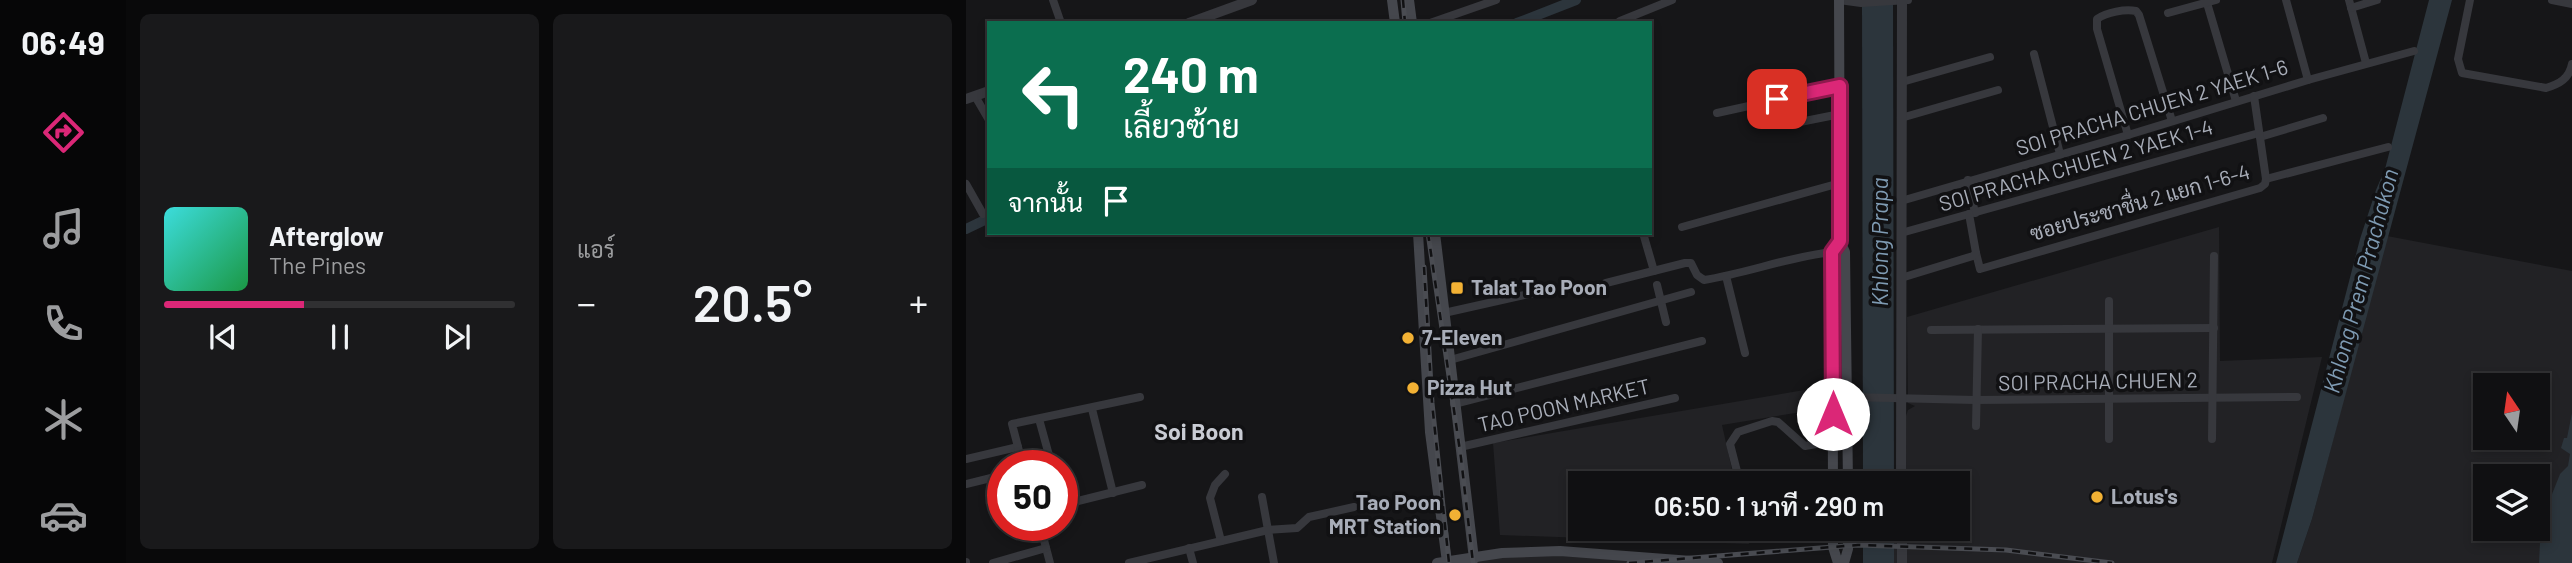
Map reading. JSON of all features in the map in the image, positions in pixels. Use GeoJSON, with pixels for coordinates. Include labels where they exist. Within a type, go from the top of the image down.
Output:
{"type":"FeatureCollection","features":[{"type":"Feature","properties":{"kind":"main road"},"geometry":{"type":"LineString","coordinates":[[1392,0],[1395,21]]}},
{"type":"Feature","properties":{"kind":"main road"},"geometry":{"type":"LineString","coordinates":[[1409,0],[1412,21]]}},
{"type":"Feature","properties":{"kind":"main road"},"geometry":{"type":"LineString","coordinates":[[1839,0],[1840,241],[1844,252],[1853,397],[1849,471]]}},
{"type":"Feature","properties":{"kind":"main road"},"geometry":{"type":"LineString","coordinates":[[1418,235],[1430,432],[1445,563],[1470,561],[1502,553],[1560,551],[1718,563]]}},
{"type":"Feature","properties":{"kind":"main road"},"geometry":{"type":"LineString","coordinates":[[1435,235],[1460,447],[1470,561]]}},
{"type":"Feature","properties":{"kind":"main road"},"geometry":{"type":"LineString","coordinates":[[1833,471],[1832,252],[1840,241]]}},
{"type":"Feature","properties":{"kind":"main road"},"geometry":{"type":"LineString","coordinates":[[1833,541],[1838,563]]}},
{"type":"Feature","properties":{"kind":"main road"},"geometry":{"type":"LineString","coordinates":[[1844,563],[1848,541]]}},
{"type":"Feature","properties":{"kind":"street"},"geometry":{"type":"LineString","coordinates":[[1053,0],[1060,21]]}},
{"type":"Feature","properties":{"kind":"street"},"geometry":{"type":"LineString","coordinates":[[1194,21],[1252,0]]}},
{"type":"Feature","properties":{"kind":"street"},"geometry":{"type":"LineString","coordinates":[[1436,21],[1496,0]]}},
{"type":"Feature","properties":{"kind":"street"},"geometry":{"type":"LineString","coordinates":[[1620,21],[1672,0]]}},
{"type":"Feature","properties":{"kind":"street"},"geometry":{"type":"LineString","coordinates":[[1839,0],[1861,3],[1902,1],[1901,471]]}},
{"type":"Feature","properties":{"kind":"street"},"geometry":{"type":"LineString","coordinates":[[2286,0],[2308,80]]}},
{"type":"Feature","properties":{"kind":"street"},"geometry":{"type":"LineString","coordinates":[[2366,63],[2350,4],[2377,0]]}},
{"type":"Feature","properties":{"kind":"street"},"geometry":{"type":"LineString","coordinates":[[2470,0],[2458,59],[2462,73],[2546,88],[2557,85],[2570,74],[2572,64]]}},
{"type":"Feature","properties":{"kind":"street"},"geometry":{"type":"LineString","coordinates":[[2552,0],[2572,4]]}},
{"type":"Feature","properties":{"kind":"street"},"geometry":{"type":"LineString","coordinates":[[2168,13],[2212,1],[2236,101]]}},
{"type":"Feature","properties":{"kind":"street"},"geometry":{"type":"LineString","coordinates":[[2128,135],[2096,25],[2097,19],[2102,15],[2133,10],[2139,15],[2172,121]]}},
{"type":"Feature","properties":{"kind":"street","name":"SOI PRACHA CHUEN 2 YAEK 1-6"},"geometry":{"type":"LineString","coordinates":[[1902,201],[2414,51]]}},
{"type":"Feature","properties":{"kind":"street"},"geometry":{"type":"LineString","coordinates":[[2034,54],[2060,154]]}},
{"type":"Feature","properties":{"kind":"street"},"geometry":{"type":"LineString","coordinates":[[1902,82],[1990,57]]}},
{"type":"Feature","properties":{"kind":"street"},"geometry":{"type":"LineString","coordinates":[[1717,113],[1840,86]]}},
{"type":"Feature","properties":{"kind":"street"},"geometry":{"type":"LineString","coordinates":[[1901,118],[1998,90]]}},
{"type":"Feature","properties":{"kind":"street","name":"ซอยประชาชื่น 2 แยก 1-6-4"},"geometry":{"type":"LineString","coordinates":[[1976,253],[1980,269],[2260,188],[2266,179],[2254,96]]}},
{"type":"Feature","properties":{"kind":"street"},"geometry":{"type":"LineString","coordinates":[[971,98],[987,118]]}},
{"type":"Feature","properties":{"kind":"street"},"geometry":{"type":"LineString","coordinates":[[1756,104],[1758,122]]}},
{"type":"Feature","properties":{"kind":"street"},"geometry":{"type":"LineString","coordinates":[[1790,124],[1840,114]]}},
{"type":"Feature","properties":{"kind":"street","name":"SOI PRACHA CHUEN 2 YAEK 1-4"},"geometry":{"type":"LineString","coordinates":[[1901,233],[2323,118]]}},
{"type":"Feature","properties":{"kind":"street"},"geometry":{"type":"LineString","coordinates":[[2266,179],[2388,147]]}},
{"type":"Feature","properties":{"kind":"street"},"geometry":{"type":"LineString","coordinates":[[1901,278],[1970,258],[1976,253],[1968,180]]}},
{"type":"Feature","properties":{"kind":"street"},"geometry":{"type":"LineString","coordinates":[[1682,227],[1840,183]]}},
{"type":"Feature","properties":{"kind":"street"},"geometry":{"type":"LineString","coordinates":[[966,184],[982,214]]}},
{"type":"Feature","properties":{"kind":"street"},"geometry":{"type":"LineString","coordinates":[[1644,235],[1654,271]]}},
{"type":"Feature","properties":{"kind":"street"},"geometry":{"type":"LineString","coordinates":[[1606,283],[1691,263],[1697,275],[1704,280],[1787,259],[1832,252]]}},
{"type":"Feature","properties":{"kind":"street"},"geometry":{"type":"LineString","coordinates":[[2212,439],[2214,256]]}},
{"type":"Feature","properties":{"kind":"street"},"geometry":{"type":"LineString","coordinates":[[1726,276],[1745,353]]}},
{"type":"Feature","properties":{"kind":"street"},"geometry":{"type":"LineString","coordinates":[[1657,285],[1666,322]]}},
{"type":"Feature","properties":{"kind":"street"},"geometry":{"type":"LineString","coordinates":[[1444,313],[1538,292]]}},
{"type":"Feature","properties":{"kind":"street"},"geometry":{"type":"LineString","coordinates":[[1450,360],[1691,292]]}},
{"type":"Feature","properties":{"kind":"street"},"geometry":{"type":"LineString","coordinates":[[2109,301],[2109,439]]}},
{"type":"Feature","properties":{"kind":"street"},"geometry":{"type":"LineString","coordinates":[[1931,330],[2214,328]]}},
{"type":"Feature","properties":{"kind":"street"},"geometry":{"type":"LineString","coordinates":[[1976,426],[1978,329]]}},
{"type":"Feature","properties":{"kind":"street"},"geometry":{"type":"LineString","coordinates":[[1454,404],[1702,341]]}},
{"type":"Feature","properties":{"kind":"street"},"geometry":{"type":"LineString","coordinates":[[1019,450],[1012,424],[1140,397]]}},
{"type":"Feature","properties":{"kind":"street","name":"SOI PRACHA CHUEN 2"},"geometry":{"type":"LineString","coordinates":[[1853,397],[1975,400],[2297,397]]}},
{"type":"Feature","properties":{"kind":"street","name":"TAO POON MARKET"},"geometry":{"type":"LineString","coordinates":[[1460,447],[1675,398]]}},
{"type":"Feature","properties":{"kind":"street"},"geometry":{"type":"LineString","coordinates":[[1091,409],[1113,493]]}},
{"type":"Feature","properties":{"kind":"street"},"geometry":{"type":"LineString","coordinates":[[1039,419],[1048,450]]}},
{"type":"Feature","properties":{"kind":"street"},"geometry":{"type":"LineString","coordinates":[[1737,471],[1730,444],[1738,432],[1772,421],[1779,422],[1805,446],[1833,441]]}},
{"type":"Feature","properties":{"kind":"street"},"geometry":{"type":"LineString","coordinates":[[966,459],[1018,447]]}},
{"type":"Feature","properties":{"kind":"street"},"geometry":{"type":"LineString","coordinates":[[1221,541],[1210,498],[1215,485],[1226,474]]}},
{"type":"Feature","properties":{"kind":"street"},"geometry":{"type":"LineString","coordinates":[[966,484],[987,479]]}},
{"type":"Feature","properties":{"kind":"street"},"geometry":{"type":"LineString","coordinates":[[1078,501],[1142,485]]}},
{"type":"Feature","properties":{"kind":"street"},"geometry":{"type":"LineString","coordinates":[[1262,498],[1274,563]]}},
{"type":"Feature","properties":{"kind":"street"},"geometry":{"type":"LineString","coordinates":[[1129,563],[1268,530],[1297,528],[1309,517],[1353,507]]}},
{"type":"Feature","properties":{"kind":"street"},"geometry":{"type":"LineString","coordinates":[[1044,541],[1050,563]]}},
{"type":"Feature","properties":{"kind":"street"},"geometry":{"type":"LineString","coordinates":[[1902,541],[1902,563]]}},
{"type":"Feature","properties":{"kind":"street"},"geometry":{"type":"LineString","coordinates":[[993,563],[1046,548]]}},
{"type":"Feature","properties":{"kind":"street"},"geometry":{"type":"LineString","coordinates":[[1189,548],[1193,563]]}},
{"type":"Feature","properties":{"kind":"shaded area"},"geometry":{"type":"Polygon","coordinates":[[[2219,227],[2220,361],[2322,357],[2272,563],[1894,563],[1894,541],[1970,541],[1970,471],[1906,471],[1906,416],[1908,410],[1915,406],[1908,403],[1907,317],[2219,227]]]}},
{"type":"Feature","properties":{"kind":"shaded area"},"geometry":{"type":"Polygon","coordinates":[[[2387,236],[2572,271],[2572,563],[2297,563],[2312,519],[2387,236]]]}},
{"type":"Feature","properties":{"kind":"shaded area"},"geometry":{"type":"Polygon","coordinates":[[[1828,386],[1826,408],[1722,425],[1732,471],[1568,471],[1568,537],[1500,535],[1493,443],[1828,386]]]}},
{"type":"Feature","properties":{"kind":"shaded area"},"geometry":{"type":"Polygon","coordinates":[[[1666,541],[1748,541],[1749,544],[1666,541]]]}},
{"type":"Feature","properties":{"kind":"shaded area"},"geometry":{"type":"Polygon","coordinates":[[[1513,555],[1598,555],[1663,563],[1458,563],[1513,555]]]}},
{"type":"Feature","properties":{"kind":"water","name":"Khlong Prapa"},"geometry":{"type":"Polygon","coordinates":[[[1862,0],[1893,0],[1894,471],[1863,471],[1862,0]]]}},
{"type":"Feature","properties":{"kind":"water","name":"Khlong Prem Prachakon"},"geometry":{"type":"Polygon","coordinates":[[[2429,0],[2452,0],[2312,519],[2297,563],[2276,563],[2360,239],[2385,169],[2429,0]]]}},
{"type":"Feature","properties":{"kind":"water"},"geometry":{"type":"Polygon","coordinates":[[[2572,413],[2572,563],[2539,563],[2540,541],[2550,541],[2550,499],[2560,474],[2568,466],[2570,454],[2561,448],[2564,438],[2567,438],[2572,413]]]}},
{"type":"Feature","properties":{"kind":"water"},"geometry":{"type":"Polygon","coordinates":[[[1863,541],[1894,541],[1894,563],[1863,563],[1863,541]]]}},
{"type":"Feature","properties":{"kind":"waterway"},"geometry":{"type":"LineString","coordinates":[[1522,21],[1576,0]]}},
{"type":"Feature","properties":{"kind":"waterway"},"geometry":{"type":"LineString","coordinates":[[966,229],[987,219]]}},
{"type":"Feature","properties":{"kind":"railway"},"geometry":{"type":"LineString","coordinates":[[1403,0],[1405,21]]}},
{"type":"Feature","properties":{"kind":"railway"},"geometry":{"type":"LineString","coordinates":[[1428,235],[1461,458],[1473,563]]}},
{"type":"Feature","properties":{"kind":"railway"},"geometry":{"type":"LineString","coordinates":[[1424,267],[1432,403],[1449,563]]}},
{"type":"Feature","properties":{"kind":"railway"},"geometry":{"type":"LineString","coordinates":[[1629,563],[1858,545],[2006,550],[2112,563]]}},
{"type":"Feature","properties":{"kind":"place","name":"Talat Tao Poon"},"geometry":{"type":"Point","coordinates":[1457,288]}},
{"type":"Feature","properties":{"kind":"place","name":"7-Eleven"},"geometry":{"type":"Point","coordinates":[1408,338]}},
{"type":"Feature","properties":{"kind":"place","name":"Pizza Hut"},"geometry":{"type":"Point","coordinates":[1413,388]}},
{"type":"Feature","properties":{"kind":"place","name":"Lotus's"},"geometry":{"type":"Point","coordinates":[2097,497]}},
{"type":"Feature","properties":{"kind":"place","name":"Tao Poon MRT Station"},"geometry":{"type":"Point","coordinates":[1455,515]}},
{"type":"Feature","properties":{"kind":"district","name":"Soi Boon"},"geometry":{"type":"Point","coordinates":[1199,432]}},
{"type":"Feature","properties":{"kind":"route"},"geometry":{"type":"LineString","coordinates":[[1777,99],[1840,86],[1840,241],[1832,252],[1833,414]]}}]}
